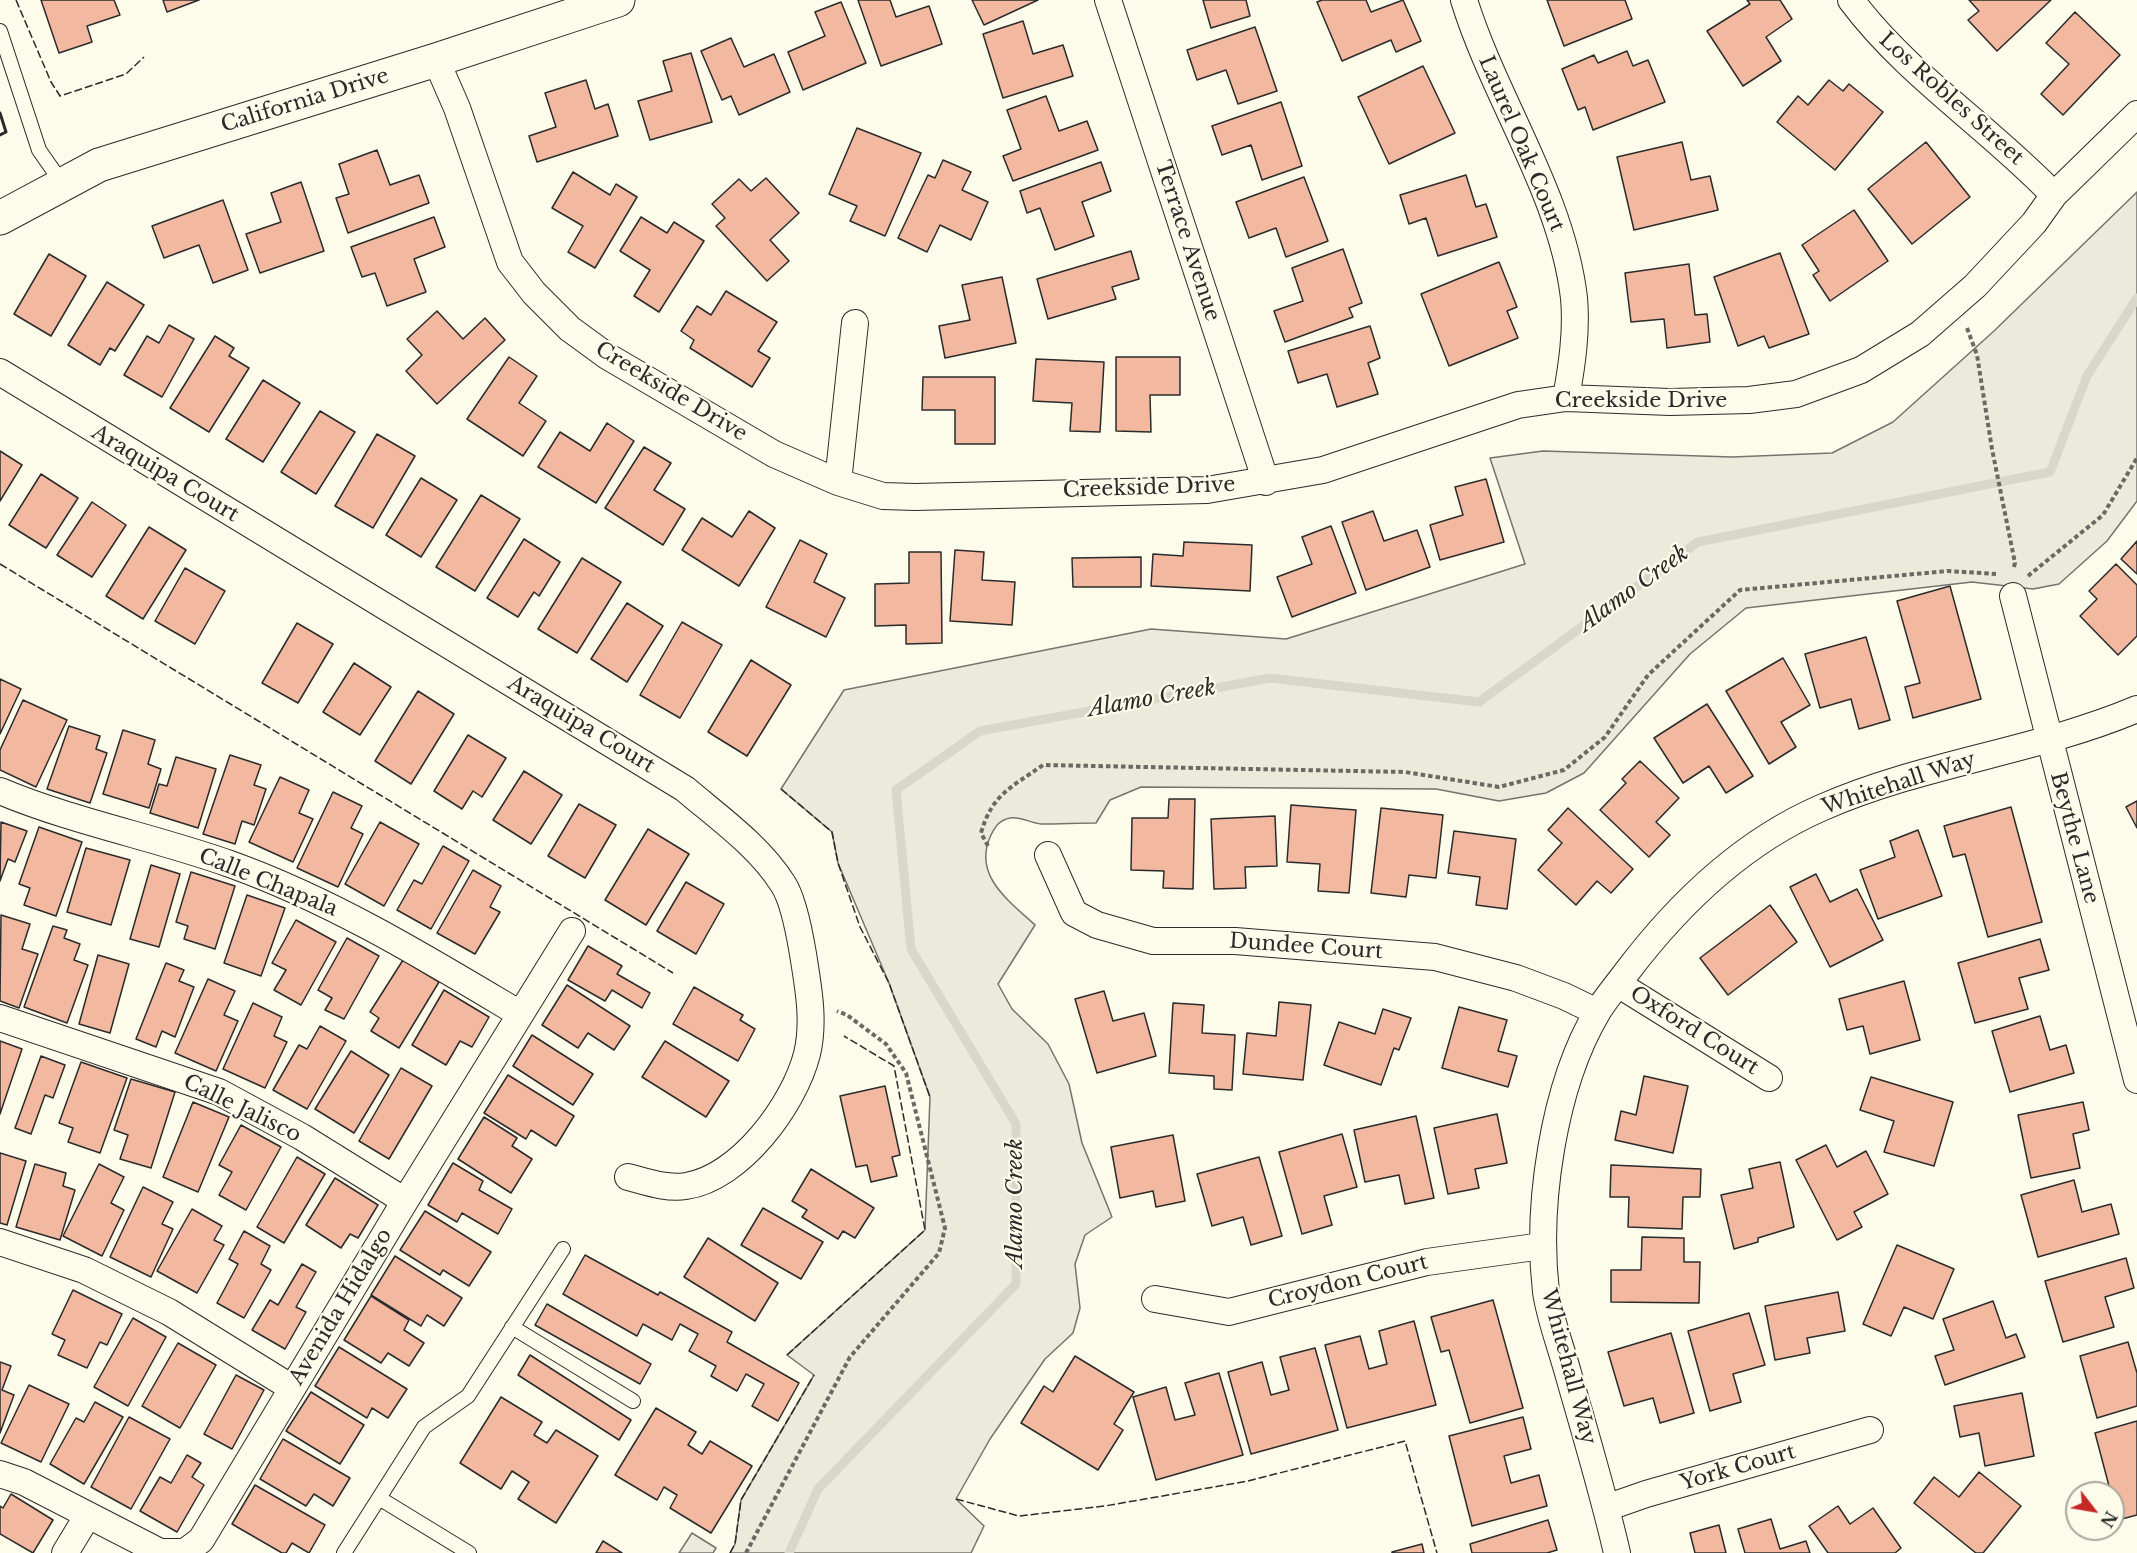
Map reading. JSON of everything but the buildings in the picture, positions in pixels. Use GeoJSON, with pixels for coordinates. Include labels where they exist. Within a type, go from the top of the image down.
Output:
{"type":"FeatureCollection","features":[{"type":"Feature","properties":{"kind":"street","name":"California Drive"},"geometry":{"type":"LineString","coordinates":[[0,218],[99,165],[436,60],[618,0]]}},
{"type":"Feature","properties":{"kind":"street","name":"Terrace Avenue"},"geometry":{"type":"LineString","coordinates":[[1108,0],[1266,482]]}},
{"type":"Feature","properties":{"kind":"street","name":"Laurel Oak Court"},"geometry":{"type":"LineString","coordinates":[[1464,0],[1475,34],[1558,225],[1574,298],[1574,360],[1566,398]]}},
{"type":"Feature","properties":{"kind":"street","name":"Los Robles Street"},"geometry":{"type":"LineString","coordinates":[[1851,0],[1877,34],[2004,145],[2054,195]]}},
{"type":"Feature","properties":{"kind":"street","name":"Creekside Drive"},"geometry":{"type":"LineString","coordinates":[[436,60],[458,108],[510,262],[534,293],[570,329],[607,356],[774,454],[838,482],[882,496],[1207,490],[1266,482],[1323,470],[1518,405],[1566,398],[1681,402],[1749,400],[1796,394],[1861,370],[1920,333],[1958,302],[2034,224],[2054,195],[2137,114]]}},
{"type":"Feature","properties":{"kind":"street"},"geometry":{"type":"LineString","coordinates":[[838,482],[855,322]]}},
{"type":"Feature","properties":{"kind":"street","name":"Araquipa Court"},"geometry":{"type":"LineString","coordinates":[[0,372],[685,789],[752,846],[784,885],[801,940],[811,1001],[807,1054],[785,1104],[760,1140],[724,1172],[687,1186],[666,1187],[628,1177]]}},
{"type":"Feature","properties":{"kind":"street","name":"Beythe Lane"},"geometry":{"type":"LineString","coordinates":[[2009,582],[2137,1080]]}},
{"type":"Feature","properties":{"kind":"street","name":"Whitehall Way"},"geometry":{"type":"LineString","coordinates":[[1617,1553],[1547,1295],[1542,1246],[1545,1188],[1558,1118],[1576,1060],[1597,1012],[1661,927],[1726,865],[1776,831],[1822,807],[1875,788],[2091,729],[2137,709]]}},
{"type":"Feature","properties":{"kind":"street","name":"Calle Chapala"},"geometry":{"type":"LineString","coordinates":[[0,791],[230,864],[314,899],[394,939],[520,1014]]}},
{"type":"Feature","properties":{"kind":"street","name":"Dundee Court"},"geometry":{"type":"LineString","coordinates":[[1048,855],[1074,913],[1097,925],[1153,941],[1235,941],[1435,957],[1516,978],[1564,996],[1597,1012]]}},
{"type":"Feature","properties":{"kind":"street","name":"Avenida Hidalgo"},"geometry":{"type":"LineString","coordinates":[[0,1473],[24,1482],[160,1552],[185,1552],[201,1540],[405,1201],[572,931]]}},
{"type":"Feature","properties":{"kind":"street","name":"Oxford Court"},"geometry":{"type":"LineString","coordinates":[[1618,984],[1769,1078]]}},
{"type":"Feature","properties":{"kind":"street","name":"Calle Jalisco"},"geometry":{"type":"LineString","coordinates":[[0,1017],[219,1092],[302,1137],[405,1201]]}},
{"type":"Feature","properties":{"kind":"street"},"geometry":{"type":"LineString","coordinates":[[0,1242],[95,1275],[169,1312],[292,1388]]}},
{"type":"Feature","properties":{"kind":"street","name":"Croydon Court"},"geometry":{"type":"LineString","coordinates":[[1155,1299],[1229,1312],[1427,1262],[1542,1246]]}},
{"type":"Feature","properties":{"kind":"street","name":"York Court"},"geometry":{"type":"LineString","coordinates":[[1606,1509],[1646,1494],[1870,1430]]}},
{"type":"Feature","properties":{"kind":"street"},"geometry":{"type":"LineString","coordinates":[[65,1553],[88,1515]]}},
{"type":"Feature","properties":{"kind":"lane"},"geometry":{"type":"LineString","coordinates":[[0,30],[39,150],[62,183]]}},
{"type":"Feature","properties":{"kind":"lane"},"geometry":{"type":"LineString","coordinates":[[344,1553],[424,1427],[468,1396],[563,1248]]}},
{"type":"Feature","properties":{"kind":"lane"},"geometry":{"type":"LineString","coordinates":[[512,1328],[633,1401]]}},
{"type":"Feature","properties":{"kind":"lane"},"geometry":{"type":"LineString","coordinates":[[379,1498],[469,1553]]}},
{"type":"Feature","properties":{"kind":"path"},"geometry":{"type":"LineString","coordinates":[[1958,302],[1977,355],[1992,449],[2015,563]]}},
{"type":"Feature","properties":{"kind":"path"},"geometry":{"type":"LineString","coordinates":[[988,846],[981,833],[987,811],[1003,794],[1043,765],[1405,772],[1499,787],[1563,770],[1605,737],[1648,675],[1740,590],[1948,571],[2009,582],[2028,576],[2103,514],[2137,458]]}},
{"type":"Feature","properties":{"kind":"path"},"geometry":{"type":"LineString","coordinates":[[746,1553],[850,1357],[939,1253],[945,1228],[906,1073],[897,1056],[886,1044],[847,1016],[811,1001]]}},
{"type":"Feature","properties":{"kind":"shaded area"},"geometry":{"type":"Polygon","coordinates":[[[2137,192],[2137,501],[2107,541],[2059,584],[2033,589],[1972,582],[1746,608],[1690,654],[1584,773],[1546,793],[1499,801],[1436,789],[1141,787],[1110,800],[1096,823],[1041,824],[1014,818],[1003,820],[998,824],[986,849],[989,874],[1004,896],[1035,925],[998,984],[1012,1009],[1048,1044],[1069,1084],[1082,1143],[1112,1217],[1085,1235],[1075,1264],[1080,1308],[1073,1333],[1045,1359],[990,1439],[956,1499],[984,1526],[971,1553],[730,1553],[735,1544],[741,1500],[814,1375],[787,1355],[925,1230],[930,1097],[889,983],[838,863],[832,832],[781,789],[844,690],[1151,629],[1286,639],[1525,564],[1490,458],[1543,451],[1732,457],[1832,453],[1893,422],[1994,331],[2137,192]]]}},
{"type":"Feature","properties":{"kind":"shaded area"},"geometry":{"type":"Polygon","coordinates":[[[692,1533],[716,1548],[713,1553],[679,1553],[692,1533]]]}},
{"type":"Feature","properties":{"kind":"waterway","name":"Alamo Creek"},"geometry":{"type":"LineString","coordinates":[[789,1553],[818,1489],[1016,1284],[1016,1124],[911,949],[896,790],[980,731],[1270,678],[1479,702],[1698,542],[2050,472],[2087,376],[2137,298]]}},
{"type":"Feature","properties":{"kind":"fence"},"geometry":{"type":"LineString","coordinates":[[16,0],[51,82],[60,96],[126,74],[144,57]]}},
{"type":"Feature","properties":{"kind":"fence"},"geometry":{"type":"LineString","coordinates":[[0,564],[673,973]]}},
{"type":"Feature","properties":{"kind":"fence"},"geometry":{"type":"LineString","coordinates":[[781,789],[832,832],[838,863],[860,927],[889,983],[930,1097]]}},
{"type":"Feature","properties":{"kind":"fence"},"geometry":{"type":"LineString","coordinates":[[787,1355],[925,1230],[894,1066],[844,1036]]}},
{"type":"Feature","properties":{"kind":"fence"},"geometry":{"type":"LineString","coordinates":[[730,1553],[735,1544],[741,1500],[814,1375]]}},
{"type":"Feature","properties":{"kind":"fence"},"geometry":{"type":"LineString","coordinates":[[956,1499],[1019,1516],[1105,1506],[1248,1481],[1405,1441],[1437,1553]]}},
{"type":"Feature","properties":{"kind":"wall"},"geometry":{"type":"LineString","coordinates":[[0,113],[6,132],[0,135]]}}]}
